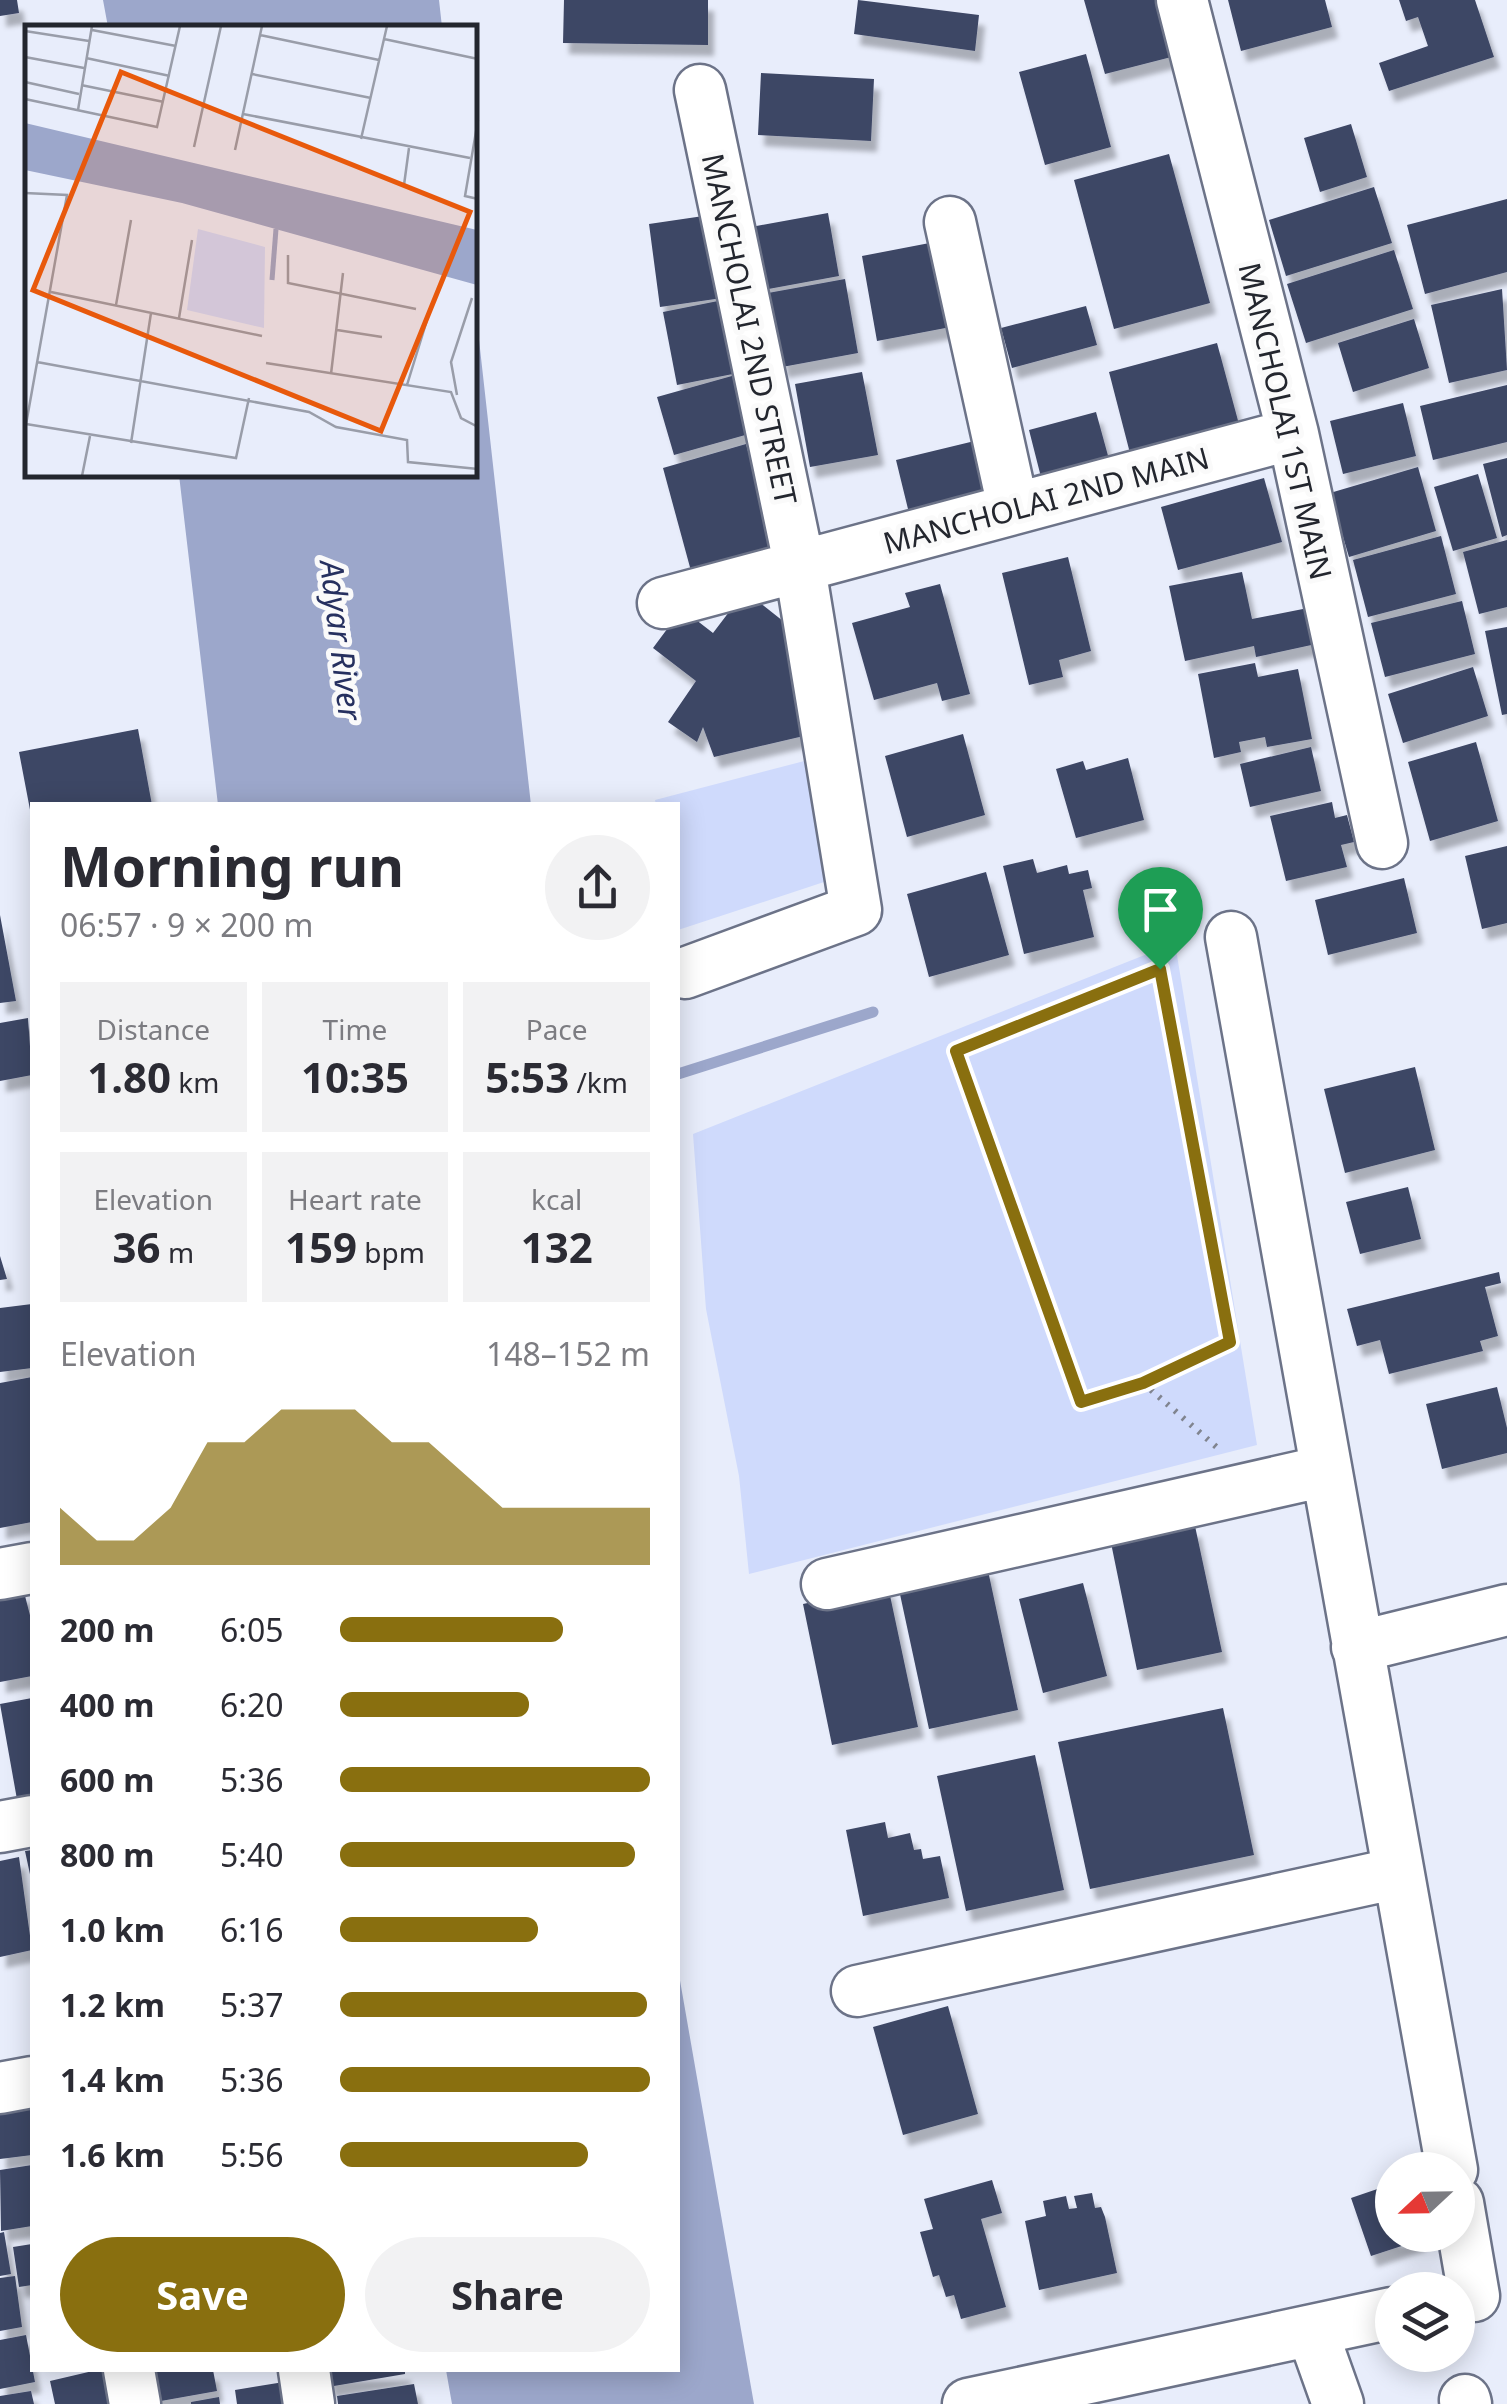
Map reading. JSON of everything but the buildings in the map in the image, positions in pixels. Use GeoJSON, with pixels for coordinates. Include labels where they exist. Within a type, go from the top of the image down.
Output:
{"type":"FeatureCollection","features":[{"type":"Feature","properties":{"kind":"street","name":"MANCHOLAI 1ST MAIN"},"geometry":{"type":"LineString","coordinates":[[1182,0],[1293,434],[1382,843]]}},
{"type":"Feature","properties":{"kind":"street","name":"MANCHOLAI 2ND STREET"},"geometry":{"type":"LineString","coordinates":[[685,973],[856,910],[800,568],[700,90]]}},
{"type":"Feature","properties":{"kind":"street"},"geometry":{"type":"LineString","coordinates":[[950,222],[1013,507]]}},
{"type":"Feature","properties":{"kind":"street","name":"MANCHOLAI 2ND MAIN"},"geometry":{"type":"LineString","coordinates":[[662,603],[1293,434]]}},
{"type":"Feature","properties":{"kind":"street"},"geometry":{"type":"LineString","coordinates":[[1231,938],[1449,2152]]}},
{"type":"Feature","properties":{"kind":"street"},"geometry":{"type":"LineString","coordinates":[[827,1584],[1325,1471]]}},
{"type":"Feature","properties":{"kind":"street"},"geometry":{"type":"LineString","coordinates":[[0,1574],[30,1568]]}},
{"type":"Feature","properties":{"kind":"street"},"geometry":{"type":"LineString","coordinates":[[1358,1647],[1507,1610]]}},
{"type":"Feature","properties":{"kind":"street"},"geometry":{"type":"LineString","coordinates":[[0,1827],[30,1822]]}},
{"type":"Feature","properties":{"kind":"street"},"geometry":{"type":"LineString","coordinates":[[856,1991],[1398,1873]]}},
{"type":"Feature","properties":{"kind":"street"},"geometry":{"type":"LineString","coordinates":[[0,2088],[30,2082]]}},
{"type":"Feature","properties":{"kind":"street"},"geometry":{"type":"LineString","coordinates":[[1470,2252],[1480,2295]]}},
{"type":"Feature","properties":{"kind":"street"},"geometry":{"type":"LineString","coordinates":[[968,2404],[1375,2317]]}},
{"type":"Feature","properties":{"kind":"street"},"geometry":{"type":"LineString","coordinates":[[1312,2330],[1338,2404]]}},
{"type":"Feature","properties":{"kind":"street"},"geometry":{"type":"LineString","coordinates":[[129,2372],[135,2404]]}},
{"type":"Feature","properties":{"kind":"street"},"geometry":{"type":"LineString","coordinates":[[304,2372],[309,2404]]}},
{"type":"Feature","properties":{"kind":"path"},"geometry":{"type":"LineString","coordinates":[[1160,969],[1230,1342],[1143,1383],[1081,1402],[956,1051],[1160,969]]}},
{"type":"Feature","properties":{"kind":"path"},"geometry":{"type":"LineString","coordinates":[[1143,1383],[1261,1486]]}},
{"type":"Feature","properties":{"kind":"shaded area"},"geometry":{"type":"Polygon","coordinates":[[[812,759],[827,881],[680,929],[680,802],[655,800],[812,759]]]}},
{"type":"Feature","properties":{"kind":"shaded area"},"geometry":{"type":"Polygon","coordinates":[[[1175,943],[1257,1445],[749,1574],[739,1476],[706,1309],[693,1134],[1175,943]]]}},
{"type":"Feature","properties":{"kind":"water"},"geometry":{"type":"Polygon","coordinates":[[[103,0],[439,0],[442,25],[108,25],[103,0]]]}},
{"type":"Feature","properties":{"kind":"water","name":"Adyar River"},"geometry":{"type":"Polygon","coordinates":[[[478,331],[531,802],[218,802],[179,478],[478,478],[478,331]]]}},
{"type":"Feature","properties":{"kind":"water"},"geometry":{"type":"Polygon","coordinates":[[[680,1980],[754,2404],[452,2404],[446,2372],[680,2372],[680,1980]]]}},
{"type":"Feature","properties":{"kind":"waterway"},"geometry":{"type":"LineString","coordinates":[[680,1073],[873,1012]]}},
{"type":"Feature","properties":{"kind":"route"},"geometry":{"type":"LineString","coordinates":[[1160,969],[1230,1342],[1143,1383],[1081,1402],[956,1051],[1160,969]]}}]}
